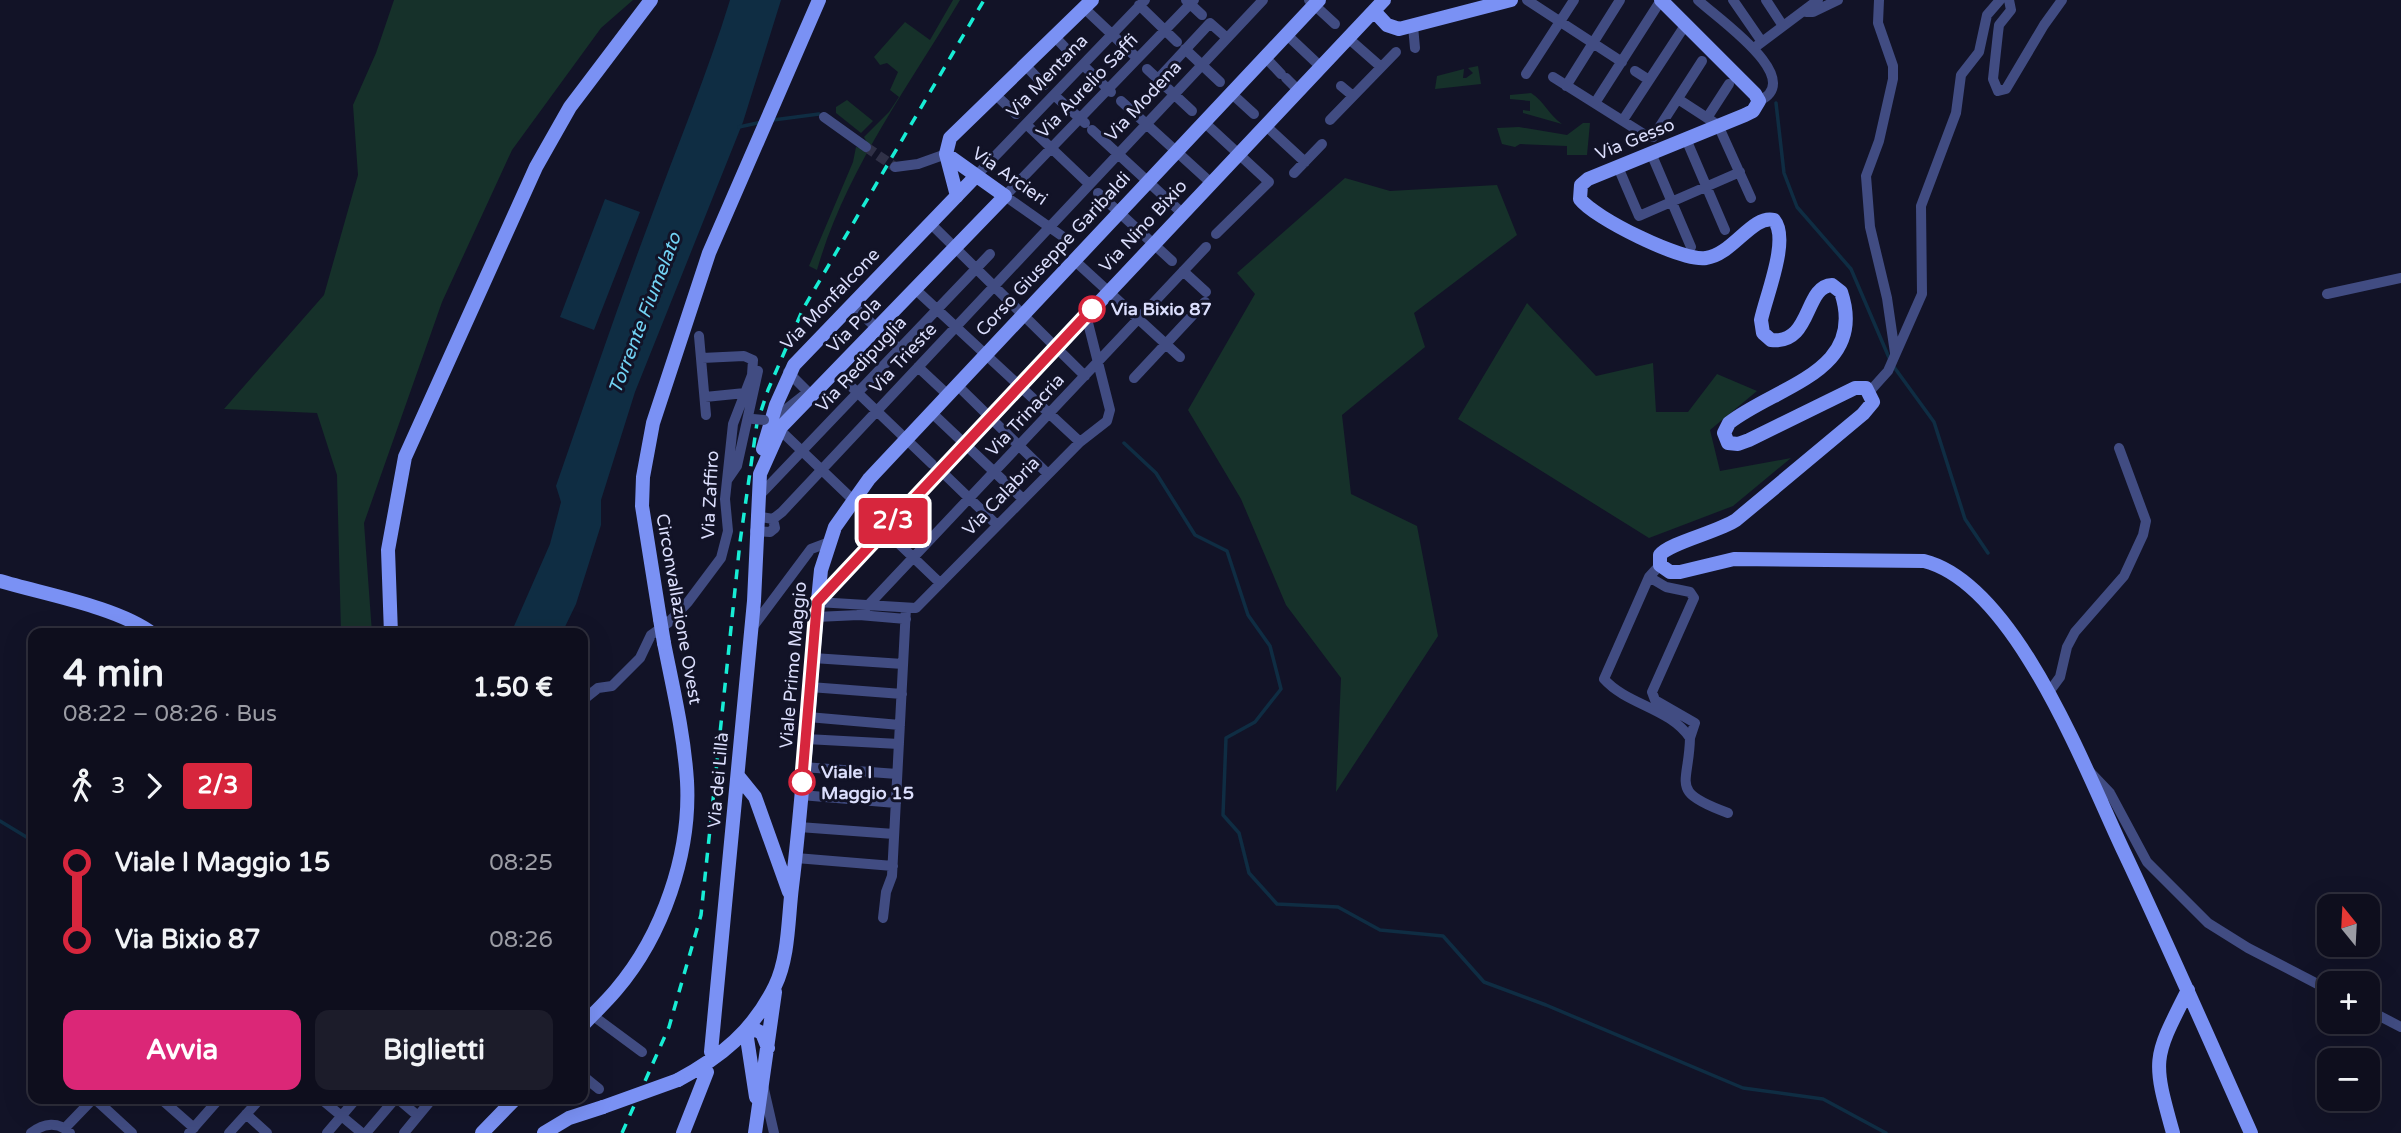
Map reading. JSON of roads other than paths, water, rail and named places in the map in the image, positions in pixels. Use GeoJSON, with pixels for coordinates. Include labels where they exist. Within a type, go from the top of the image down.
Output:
{"type":"FeatureCollection","features":[{"type":"Feature","properties":{"kind":"street"},"geometry":{"type":"LineString","coordinates":[[391,628],[388,550],[405,457],[536,167],[570,107],[651,0]]}},
{"type":"Feature","properties":{"kind":"street","name":"Circonvallazione Ovest"},"geometry":{"type":"LineString","coordinates":[[588,1017],[617,989],[662,913],[684,836],[686,770],[642,506],[643,477],[653,423],[709,253],[819,0]]}},
{"type":"Feature","properties":{"kind":"street","name":"Via Nino Bixio"},"geometry":{"type":"LineString","coordinates":[[817,609],[936,467],[991,417],[1384,0]]}},
{"type":"Feature","properties":{"kind":"street"},"geometry":{"type":"LineString","coordinates":[[1374,11],[1392,28],[1413,26],[1511,0]]}},
{"type":"Feature","properties":{"kind":"street"},"geometry":{"type":"LineString","coordinates":[[1527,0],[1622,62]]}},
{"type":"Feature","properties":{"kind":"street"},"geometry":{"type":"LineString","coordinates":[[1526,74],[1574,0]]}},
{"type":"Feature","properties":{"kind":"street"},"geometry":{"type":"LineString","coordinates":[[1566,86],[1620,0]]}},
{"type":"Feature","properties":{"kind":"street"},"geometry":{"type":"LineString","coordinates":[[1595,103],[1661,0],[1759,101],[1769,93],[1772,78],[1758,45],[1733,0]]}},
{"type":"Feature","properties":{"kind":"street"},"geometry":{"type":"LineString","coordinates":[[1698,0],[1758,45]]}},
{"type":"Feature","properties":{"kind":"street"},"geometry":{"type":"LineString","coordinates":[[1766,0],[1783,26]]}},
{"type":"Feature","properties":{"kind":"street"},"geometry":{"type":"LineString","coordinates":[[1798,0],[1806,12]]}},
{"type":"Feature","properties":{"kind":"street"},"geometry":{"type":"LineString","coordinates":[[1758,45],[1806,12],[1818,0]]}},
{"type":"Feature","properties":{"kind":"street"},"geometry":{"type":"LineString","coordinates":[[1806,12],[1813,12],[1838,0]]}},
{"type":"Feature","properties":{"kind":"street"},"geometry":{"type":"LineString","coordinates":[[1879,0],[1878,23],[1893,66],[1893,79],[1879,141],[1866,176],[1870,227],[1887,298],[1895,353]]}},
{"type":"Feature","properties":{"kind":"street"},"geometry":{"type":"LineString","coordinates":[[1870,391],[1888,370],[1923,288],[1921,206],[1956,113],[1961,75],[1979,52],[1987,15],[2000,0]]}},
{"type":"Feature","properties":{"kind":"street"},"geometry":{"type":"LineString","coordinates":[[2009,0],[2011,10],[1999,25],[1994,67],[1994,87],[1998,91],[2006,89],[2043,25],[2062,0]]}},
{"type":"Feature","properties":{"kind":"street"},"geometry":{"type":"LineString","coordinates":[[1190,1],[1227,38]]}},
{"type":"Feature","properties":{"kind":"street","name":"Via Aurelio Saffi"},"geometry":{"type":"LineString","coordinates":[[1005,195],[1051,148],[1086,125],[1114,94],[1137,58],[1166,30],[1190,1]]}},
{"type":"Feature","properties":{"kind":"street","name":"Via Modena"},"geometry":{"type":"LineString","coordinates":[[1048,227],[1227,38],[1257,2]]}},
{"type":"Feature","properties":{"kind":"street"},"geometry":{"type":"LineString","coordinates":[[1314,2],[1335,24]]}},
{"type":"Feature","properties":{"kind":"street","name":"Corso Giuseppe Garibaldi"},"geometry":{"type":"LineString","coordinates":[[827,544],[869,479],[1204,122],[1225,87],[1265,57],[1314,2]]}},
{"type":"Feature","properties":{"kind":"street"},"geometry":{"type":"LineString","coordinates":[[1142,3],[1181,46],[1254,114]]}},
{"type":"Feature","properties":{"kind":"street","name":"Via Mentana"},"geometry":{"type":"LineString","coordinates":[[975,177],[1142,3]]}},
{"type":"Feature","properties":{"kind":"street"},"geometry":{"type":"LineString","coordinates":[[957,196],[946,154],[950,138],[1056,38],[1088,4],[1112,35],[1137,58]]}},
{"type":"Feature","properties":{"kind":"street"},"geometry":{"type":"LineString","coordinates":[[1158,79],[1181,46],[1206,19]]}},
{"type":"Feature","properties":{"kind":"street"},"geometry":{"type":"LineString","coordinates":[[1623,120],[1686,24]]}},
{"type":"Feature","properties":{"kind":"street"},"geometry":{"type":"LineString","coordinates":[[1413,26],[1415,48]]}},
{"type":"Feature","properties":{"kind":"street"},"geometry":{"type":"LineString","coordinates":[[1286,34],[1321,66]]}},
{"type":"Feature","properties":{"kind":"street"},"geometry":{"type":"LineString","coordinates":[[1056,38],[1072,55]]}},
{"type":"Feature","properties":{"kind":"street"},"geometry":{"type":"LineString","coordinates":[[1348,38],[1381,67]]}},
{"type":"Feature","properties":{"kind":"street"},"geometry":{"type":"LineString","coordinates":[[1330,120],[1396,52]]}},
{"type":"Feature","properties":{"kind":"street"},"geometry":{"type":"LineString","coordinates":[[1265,57],[1298,90]]}},
{"type":"Feature","properties":{"kind":"street"},"geometry":{"type":"LineString","coordinates":[[1553,77],[1648,135],[1678,99],[1702,61]]}},
{"type":"Feature","properties":{"kind":"street"},"geometry":{"type":"LineString","coordinates":[[1083,65],[1210,182]]}},
{"type":"Feature","properties":{"kind":"street"},"geometry":{"type":"LineString","coordinates":[[1026,66],[1044,85]]}},
{"type":"Feature","properties":{"kind":"street"},"geometry":{"type":"LineString","coordinates":[[1147,69],[1192,111]]}},
{"type":"Feature","properties":{"kind":"street"},"geometry":{"type":"LineString","coordinates":[[1635,71],[1649,80]]}},
{"type":"Feature","properties":{"kind":"street"},"geometry":{"type":"LineString","coordinates":[[1713,121],[1729,84]]}},
{"type":"Feature","properties":{"kind":"street"},"geometry":{"type":"LineString","coordinates":[[1341,86],[1353,96]]}},
{"type":"Feature","properties":{"kind":"street"},"geometry":{"type":"LineString","coordinates":[[996,94],[1016,114]]}},
{"type":"Feature","properties":{"kind":"street"},"geometry":{"type":"LineString","coordinates":[[1054,95],[1182,213]]}},
{"type":"Feature","properties":{"kind":"street"},"geometry":{"type":"LineString","coordinates":[[1678,99],[1713,121],[1751,198]]}},
{"type":"Feature","properties":{"kind":"street","name":"Via Gesso"},"geometry":{"type":"LineString","coordinates":[[1694,253],[1657,245],[1583,204],[1579,192],[1581,185],[1686,139],[1713,121],[1753,111],[1759,101]]}},
{"type":"Feature","properties":{"kind":"street"},"geometry":{"type":"LineString","coordinates":[[824,117],[866,147]]}},
{"type":"Feature","properties":{"kind":"street"},"geometry":{"type":"LineString","coordinates":[[1204,122],[1269,182],[1216,234]]}},
{"type":"Feature","properties":{"kind":"street"},"geometry":{"type":"LineString","coordinates":[[1026,124],[1089,184]]}},
{"type":"Feature","properties":{"kind":"street"},"geometry":{"type":"LineString","coordinates":[[1265,125],[1305,162]]}},
{"type":"Feature","properties":{"kind":"street"},"geometry":{"type":"LineString","coordinates":[[1686,139],[1725,230]]}},
{"type":"Feature","properties":{"kind":"street"},"geometry":{"type":"LineString","coordinates":[[1294,173],[1322,144]]}},
{"type":"Feature","properties":{"kind":"street"},"geometry":{"type":"LineString","coordinates":[[1651,153],[1694,253],[1713,256],[1731,248],[1763,219],[1774,220],[1779,230],[1780,243],[1761,320],[1767,338],[1777,341],[1795,331],[1807,317],[1815,295],[1822,286],[1836,286],[1841,292],[1846,310],[1842,341],[1835,355],[1808,376],[1729,422],[1724,433],[1728,443],[1738,444],[1855,388],[1870,391]]}},
{"type":"Feature","properties":{"kind":"street","name":"Via Arcieri"},"geometry":{"type":"LineString","coordinates":[[895,167],[918,164],[946,154],[1062,236]]}},
{"type":"Feature","properties":{"kind":"street"},"geometry":{"type":"LineString","coordinates":[[1618,167],[1639,216],[1740,172]]}},
{"type":"Feature","properties":{"kind":"street","name":"Via Monfalcone"},"geometry":{"type":"LineString","coordinates":[[762,422],[788,372],[975,177]]}},
{"type":"Feature","properties":{"kind":"street"},"geometry":{"type":"LineString","coordinates":[[1098,193],[1172,261]]}},
{"type":"Feature","properties":{"kind":"street","name":"Via Pola"},"geometry":{"type":"LineString","coordinates":[[755,523],[762,422],[810,394],[836,372],[1005,195]]}},
{"type":"Feature","properties":{"kind":"street"},"geometry":{"type":"LineString","coordinates":[[930,223],[1086,376]]}},
{"type":"Feature","properties":{"kind":"street","name":"Via Trieste"},"geometry":{"type":"LineString","coordinates":[[755,523],[777,515],[822,470],[1048,227]]}},
{"type":"Feature","properties":{"kind":"street","name":"Via Trinacria"},"geometry":{"type":"LineString","coordinates":[[859,615],[1206,247]]}},
{"type":"Feature","properties":{"kind":"street","name":"Via Redipuglia"},"geometry":{"type":"LineString","coordinates":[[758,497],[989,254]]}},
{"type":"Feature","properties":{"kind":"street"},"geometry":{"type":"LineString","coordinates":[[1074,260],[1180,357]]}},
{"type":"Feature","properties":{"kind":"street"},"geometry":{"type":"LineString","coordinates":[[1134,378],[1205,297],[1183,271]]}},
{"type":"Feature","properties":{"kind":"street"},"geometry":{"type":"LineString","coordinates":[[2327,294],[2401,278]]}},
{"type":"Feature","properties":{"kind":"street"},"geometry":{"type":"LineString","coordinates":[[915,289],[1080,442]]}},
{"type":"Feature","properties":{"kind":"street"},"geometry":{"type":"LineString","coordinates":[[852,305],[899,349]]}},
{"type":"Feature","properties":{"kind":"street"},"geometry":{"type":"LineString","coordinates":[[1086,315],[1098,362]]}},
{"type":"Feature","properties":{"kind":"street"},"geometry":{"type":"LineString","coordinates":[[699,336],[706,415]]}},
{"type":"Feature","properties":{"kind":"street"},"geometry":{"type":"LineString","coordinates":[[702,358],[744,356],[753,360],[758,371],[762,422],[726,481]]}},
{"type":"Feature","properties":{"kind":"street","name":"Via Zaffiro"},"geometry":{"type":"LineString","coordinates":[[588,696],[598,688],[612,686],[640,658],[651,635],[668,623],[712,573],[727,539],[726,481],[733,424],[752,375],[753,360]]}},
{"type":"Feature","properties":{"kind":"street","name":"Via Calabria"},"geometry":{"type":"LineString","coordinates":[[909,612],[1080,442],[1107,421],[1110,410],[1098,362]]}},
{"type":"Feature","properties":{"kind":"street"},"geometry":{"type":"LineString","coordinates":[[918,368],[991,417],[1048,474]]}},
{"type":"Feature","properties":{"kind":"street"},"geometry":{"type":"LineString","coordinates":[[788,372],[810,394]]}},
{"type":"Feature","properties":{"kind":"street"},"geometry":{"type":"LineString","coordinates":[[836,372],[997,525]]}},
{"type":"Feature","properties":{"kind":"street"},"geometry":{"type":"LineString","coordinates":[[1675,716],[1604,679],[1649,577],[1660,565],[1660,555],[1670,547],[1717,532],[1748,511],[1863,414],[1873,402],[1870,391]]}},
{"type":"Feature","properties":{"kind":"street"},"geometry":{"type":"LineString","coordinates":[[705,397],[745,393]]}},
{"type":"Feature","properties":{"kind":"street"},"geometry":{"type":"LineString","coordinates":[[932,412],[1023,499]]}},
{"type":"Feature","properties":{"kind":"street"},"geometry":{"type":"LineString","coordinates":[[762,422],[802,451],[940,583]]}},
{"type":"Feature","properties":{"kind":"street"},"geometry":{"type":"LineString","coordinates":[[2049,692],[2060,677],[2067,647],[2075,632],[2124,576],[2143,535],[2146,521],[2119,447]]}},
{"type":"Feature","properties":{"kind":"street","name":"Via dei Lillà"},"geometry":{"type":"LineString","coordinates":[[718,1052],[751,628],[755,523]]}},
{"type":"Feature","properties":{"kind":"street"},"geometry":{"type":"LineString","coordinates":[[751,628],[811,549],[827,544]]}},
{"type":"Feature","properties":{"kind":"street","name":"Viale Primo Maggio"},"geometry":{"type":"LineString","coordinates":[[551,1130],[603,1107],[678,1080],[750,1027],[777,983],[785,950],[796,858],[817,609],[827,544]]}},
{"type":"Feature","properties":{"kind":"street"},"geometry":{"type":"LineString","coordinates":[[1660,565],[1670,572],[1734,559],[1884,559],[1924,561],[1943,566],[1973,589],[1986,603],[2049,692],[2089,771],[2147,862],[2208,923],[2317,984]]}},
{"type":"Feature","properties":{"kind":"street"},"geometry":{"type":"LineString","coordinates":[[1649,577],[1666,587],[1690,592],[1694,598],[1652,692],[1655,700],[1675,716],[1690,738],[1684,768],[1685,786],[1697,801],[1728,813]]}},
{"type":"Feature","properties":{"kind":"street"},"geometry":{"type":"LineString","coordinates":[[0,581],[118,616],[141,628]]}},
{"type":"Feature","properties":{"kind":"street"},"geometry":{"type":"LineString","coordinates":[[817,609],[869,606],[909,612]]}},
{"type":"Feature","properties":{"kind":"street"},"geometry":{"type":"LineString","coordinates":[[817,609],[859,615],[909,612]]}},
{"type":"Feature","properties":{"kind":"street"},"geometry":{"type":"LineString","coordinates":[[883,918],[893,866],[903,664],[909,612]]}},
{"type":"Feature","properties":{"kind":"street"},"geometry":{"type":"LineString","coordinates":[[813,658],[903,664]]}},
{"type":"Feature","properties":{"kind":"street"},"geometry":{"type":"LineString","coordinates":[[810,687],[902,694]]}},
{"type":"Feature","properties":{"kind":"street"},"geometry":{"type":"LineString","coordinates":[[808,717],[900,725]]}},
{"type":"Feature","properties":{"kind":"street"},"geometry":{"type":"LineString","coordinates":[[806,738],[899,744]]}},
{"type":"Feature","properties":{"kind":"street"},"geometry":{"type":"LineString","coordinates":[[803,767],[897,774]]}},
{"type":"Feature","properties":{"kind":"street"},"geometry":{"type":"LineString","coordinates":[[738,776],[755,797],[791,899]]}},
{"type":"Feature","properties":{"kind":"street"},"geometry":{"type":"LineString","coordinates":[[801,795],[896,803]]}},
{"type":"Feature","properties":{"kind":"street"},"geometry":{"type":"LineString","coordinates":[[2105,795],[2251,1133]]}},
{"type":"Feature","properties":{"kind":"street"},"geometry":{"type":"LineString","coordinates":[[799,827],[894,834]]}},
{"type":"Feature","properties":{"kind":"street"},"geometry":{"type":"LineString","coordinates":[[796,858],[893,866]]}},
{"type":"Feature","properties":{"kind":"street"},"geometry":{"type":"LineString","coordinates":[[755,1133],[757,1080],[768,1048],[777,983]]}},
{"type":"Feature","properties":{"kind":"street"},"geometry":{"type":"LineString","coordinates":[[2173,1133],[2158,1081],[2157,1060],[2165,1036],[2188,990]]}},
{"type":"Feature","properties":{"kind":"street"},"geometry":{"type":"LineString","coordinates":[[2380,1016],[2401,1027]]}},
{"type":"Feature","properties":{"kind":"street"},"geometry":{"type":"LineString","coordinates":[[588,1019],[642,1052]]}},
{"type":"Feature","properties":{"kind":"street"},"geometry":{"type":"LineString","coordinates":[[768,1048],[762,1033],[750,1027],[747,1038],[757,1080],[775,1133]]}},
{"type":"Feature","properties":{"kind":"street"},"geometry":{"type":"LineString","coordinates":[[718,1052],[740,1059],[757,1080]]}},
{"type":"Feature","properties":{"kind":"street"},"geometry":{"type":"LineString","coordinates":[[683,1133],[707,1072]]}},
{"type":"Feature","properties":{"kind":"street"},"geometry":{"type":"LineString","coordinates":[[588,1080],[599,1089]]}},
{"type":"Feature","properties":{"kind":"street"},"geometry":{"type":"LineString","coordinates":[[32,1133],[42,1125],[67,1130],[90,1104]]}},
{"type":"Feature","properties":{"kind":"street"},"geometry":{"type":"LineString","coordinates":[[100,1104],[132,1133]]}},
{"type":"Feature","properties":{"kind":"street"},"geometry":{"type":"LineString","coordinates":[[166,1104],[190,1128],[214,1104]]}},
{"type":"Feature","properties":{"kind":"street"},"geometry":{"type":"LineString","coordinates":[[229,1133],[255,1104]]}},
{"type":"Feature","properties":{"kind":"street"},"geometry":{"type":"LineString","coordinates":[[327,1104],[364,1133],[391,1104]]}},
{"type":"Feature","properties":{"kind":"street"},"geometry":{"type":"LineString","coordinates":[[327,1133],[352,1104]]}},
{"type":"Feature","properties":{"kind":"street"},"geometry":{"type":"LineString","coordinates":[[402,1104],[418,1116]]}},
{"type":"Feature","properties":{"kind":"street"},"geometry":{"type":"LineString","coordinates":[[404,1133],[428,1104]]}},
{"type":"Feature","properties":{"kind":"street"},"geometry":{"type":"LineString","coordinates":[[482,1133],[510,1104]]}},
{"type":"Feature","properties":{"kind":"street"},"geometry":{"type":"LineString","coordinates":[[494,1133],[511,1104]]}},
{"type":"Feature","properties":{"kind":"street"},"geometry":{"type":"LineString","coordinates":[[246,1114],[267,1133]]}},
{"type":"Feature","properties":{"kind":"water","name":"Torrente Fiumelato"},"geometry":{"type":"Polygon","coordinates":[[[730,0],[781,0],[743,122],[635,392],[601,500],[601,525],[576,604],[564,628],[513,628],[550,544],[561,502],[556,486],[730,0]]]}},
{"type":"Feature","properties":{"kind":"water"},"geometry":{"type":"Polygon","coordinates":[[[605,199],[640,212],[594,330],[560,317],[605,199]]]}},
{"type":"Feature","properties":{"kind":"waterway"},"geometry":{"type":"LineString","coordinates":[[1776,103],[1784,173],[1797,207],[1851,269],[1890,360]]}},
{"type":"Feature","properties":{"kind":"waterway"},"geometry":{"type":"LineString","coordinates":[[773,120],[819,114]]}},
{"type":"Feature","properties":{"kind":"waterway"},"geometry":{"type":"LineString","coordinates":[[739,127],[762,122]]}},
{"type":"Feature","properties":{"kind":"waterway"},"geometry":{"type":"LineString","coordinates":[[1894,367],[1934,422],[1965,519],[1988,553]]}},
{"type":"Feature","properties":{"kind":"waterway"},"geometry":{"type":"LineString","coordinates":[[1124,443],[1156,473],[1195,535],[1227,551],[1248,615],[1270,646],[1281,689],[1255,722],[1226,738],[1223,815],[1239,833],[1249,873],[1277,904],[1338,907],[1380,930],[1443,936],[1484,982],[1546,1005],[1743,1088],[1823,1099],[1886,1133]]}},
{"type":"Feature","properties":{"kind":"waterway"},"geometry":{"type":"LineString","coordinates":[[0,821],[28,838]]}},
{"type":"Feature","properties":{"kind":"tunnel"},"geometry":{"type":"LineString","coordinates":[[866,147],[895,167]]}},
{"type":"Feature","properties":{"kind":"railway"},"geometry":{"type":"LineString","coordinates":[[622,1133],[669,1027],[701,915],[740,542],[757,423],[768,390],[803,309],[984,0]]}},
{"type":"Feature","properties":{"kind":"place","name":"Via Bixio 87"},"geometry":{"type":"Point","coordinates":[1092,309]}},
{"type":"Feature","properties":{"kind":"place","name":"Viale I Maggio 15"},"geometry":{"type":"Point","coordinates":[802,782]}}]}
